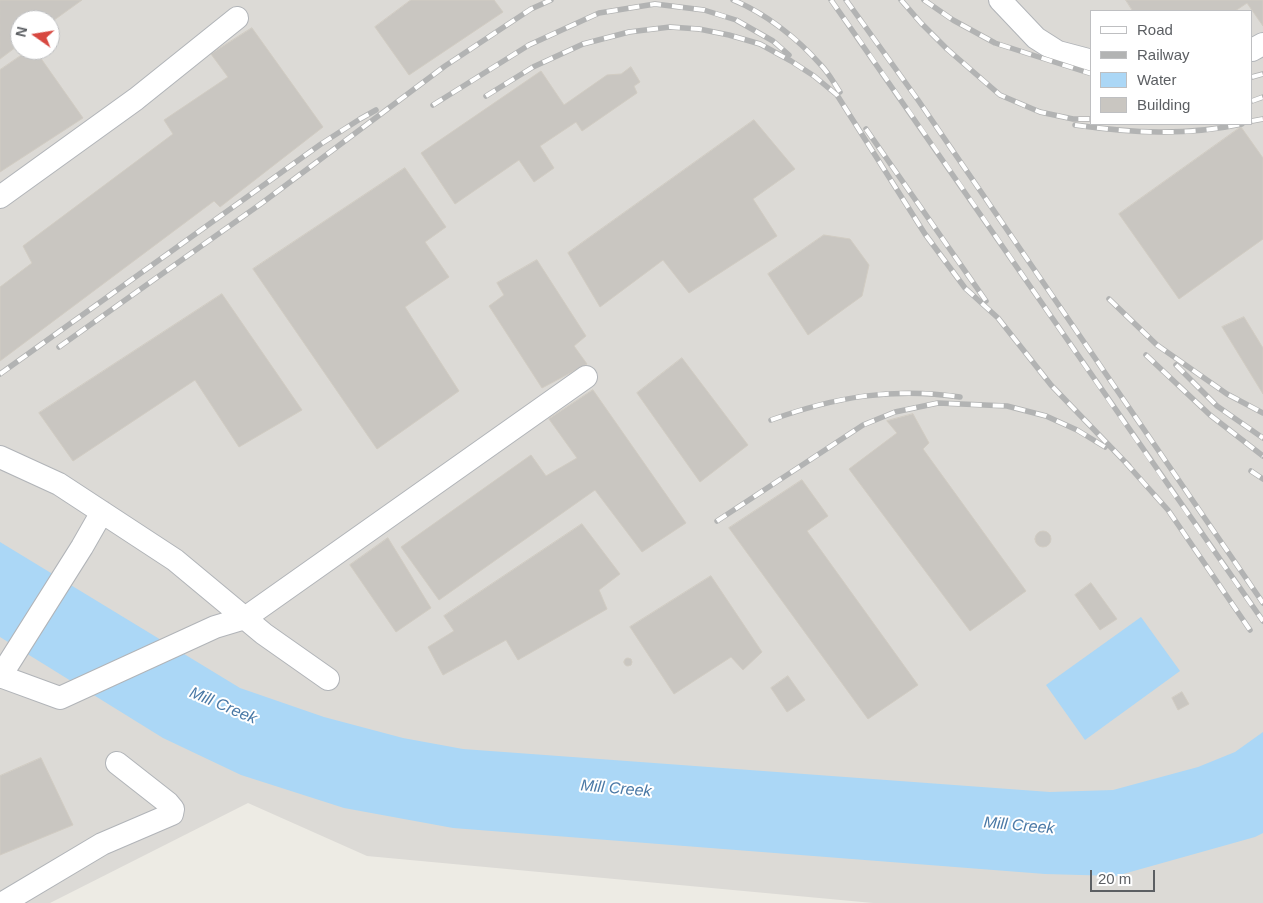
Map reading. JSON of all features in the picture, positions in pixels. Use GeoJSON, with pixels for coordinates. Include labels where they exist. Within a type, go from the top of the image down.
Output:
{"type":"FeatureCollection","features":[{"type":"Feature","properties":{"kind":"lane"},"geometry":{"type":"LineString","coordinates":[[1000,0],[1036,38],[1058,52],[1090,60]]}},
{"type":"Feature","properties":{"kind":"lane"},"geometry":{"type":"LineString","coordinates":[[0,197],[136,99],[237,18]]}},
{"type":"Feature","properties":{"kind":"lane"},"geometry":{"type":"LineString","coordinates":[[102,512],[82,547],[0,676],[60,698],[214,627],[245,618],[586,377]]}},
{"type":"Feature","properties":{"kind":"lane"},"geometry":{"type":"LineString","coordinates":[[0,457],[60,484],[175,560],[245,618],[328,679]]}},
{"type":"Feature","properties":{"kind":"lane"},"geometry":{"type":"LineString","coordinates":[[3,903],[102,844],[172,814],[173,810],[168,803],[117,763]]}},
{"type":"Feature","properties":{"kind":"shaded area"},"geometry":{"type":"Polygon","coordinates":[[[0,0],[1263,0],[1263,903],[873,903],[367,856],[248,803],[50,903],[0,903],[0,0]]]}},
{"type":"Feature","properties":{"kind":"water","name":"Mill Creek"},"geometry":{"type":"Polygon","coordinates":[[[0,542],[240,688],[324,717],[403,738],[463,749],[1050,792],[1113,790],[1198,767],[1235,752],[1263,732],[1263,833],[1255,837],[1116,876],[1045,874],[453,828],[344,808],[241,775],[163,738],[0,637],[0,542]]]}},
{"type":"Feature","properties":{"kind":"water"},"geometry":{"type":"Polygon","coordinates":[[[1141,617],[1180,671],[1085,740],[1046,685],[1141,617]]]}},
{"type":"Feature","properties":{"kind":"building"},"geometry":{"type":"Polygon","coordinates":[[[0,0],[82,0],[60,16],[60,10],[10,10],[10,52],[0,59],[0,0]]]}},
{"type":"Feature","properties":{"kind":"building"},"geometry":{"type":"Polygon","coordinates":[[[411,0],[494,0],[503,12],[409,75],[375,27],[411,0]]]}},
{"type":"Feature","properties":{"kind":"building"},"geometry":{"type":"Polygon","coordinates":[[[1126,0],[1263,0],[1263,26],[1247,3],[1236,10],[1132,10],[1126,0]]]}},
{"type":"Feature","properties":{"kind":"building"},"geometry":{"type":"Polygon","coordinates":[[[252,28],[323,127],[220,207],[214,201],[0,361],[0,287],[32,263],[23,246],[173,134],[164,120],[228,77],[211,54],[252,28]]]}},
{"type":"Feature","properties":{"kind":"building"},"geometry":{"type":"Polygon","coordinates":[[[14,60],[42,60],[83,118],[0,172],[0,70],[14,60]]]}},
{"type":"Feature","properties":{"kind":"building"},"geometry":{"type":"Polygon","coordinates":[[[631,67],[640,82],[634,86],[637,93],[582,131],[576,122],[540,146],[554,168],[534,182],[519,160],[455,204],[421,153],[541,71],[564,105],[607,75],[621,74],[631,67]]]}},
{"type":"Feature","properties":{"kind":"building"},"geometry":{"type":"Polygon","coordinates":[[[754,120],[795,169],[753,199],[777,236],[689,293],[663,260],[600,307],[568,253],[754,120]]]}},
{"type":"Feature","properties":{"kind":"building"},"geometry":{"type":"Polygon","coordinates":[[[1241,127],[1263,158],[1263,239],[1179,299],[1119,214],[1241,127]]]}},
{"type":"Feature","properties":{"kind":"building"},"geometry":{"type":"Polygon","coordinates":[[[405,168],[446,227],[425,242],[449,277],[405,307],[459,391],[377,449],[253,269],[405,168]]]}},
{"type":"Feature","properties":{"kind":"building"},"geometry":{"type":"Polygon","coordinates":[[[824,235],[850,239],[869,265],[862,296],[808,335],[768,274],[824,235]]]}},
{"type":"Feature","properties":{"kind":"building"},"geometry":{"type":"Polygon","coordinates":[[[537,260],[586,336],[574,346],[587,364],[542,388],[489,306],[504,295],[497,283],[537,260]]]}},
{"type":"Feature","properties":{"kind":"building"},"geometry":{"type":"Polygon","coordinates":[[[222,294],[302,410],[239,447],[195,380],[73,461],[39,413],[222,294]]]}},
{"type":"Feature","properties":{"kind":"building"},"geometry":{"type":"Polygon","coordinates":[[[1244,317],[1263,348],[1263,394],[1222,327],[1244,317]]]}},
{"type":"Feature","properties":{"kind":"building"},"geometry":{"type":"Polygon","coordinates":[[[682,358],[748,445],[700,482],[637,393],[682,358]]]}},
{"type":"Feature","properties":{"kind":"building"},"geometry":{"type":"Polygon","coordinates":[[[593,390],[686,523],[642,552],[595,490],[439,600],[401,547],[531,455],[546,476],[577,458],[549,419],[593,390]]]}},
{"type":"Feature","properties":{"kind":"building"},"geometry":{"type":"Polygon","coordinates":[[[913,414],[929,443],[923,449],[1026,591],[970,631],[849,469],[897,433],[887,421],[913,414]]]}},
{"type":"Feature","properties":{"kind":"building"},"geometry":{"type":"Polygon","coordinates":[[[802,480],[828,516],[807,531],[918,685],[868,719],[729,528],[802,480]]]}},
{"type":"Feature","properties":{"kind":"building"},"geometry":{"type":"Polygon","coordinates":[[[582,524],[620,574],[599,590],[607,609],[518,660],[506,640],[443,675],[428,647],[454,631],[444,616],[582,524]]]}},
{"type":"Feature","properties":{"kind":"building"},"geometry":{"type":"Polygon","coordinates":[[[1043,531],[1049,533],[1051,539],[1049,545],[1043,547],[1037,545],[1035,539],[1037,533],[1043,531]]]}},
{"type":"Feature","properties":{"kind":"building"},"geometry":{"type":"Polygon","coordinates":[[[388,538],[431,608],[396,632],[350,565],[388,538]]]}},
{"type":"Feature","properties":{"kind":"building"},"geometry":{"type":"Polygon","coordinates":[[[711,576],[762,652],[743,670],[731,657],[674,694],[630,627],[711,576]]]}},
{"type":"Feature","properties":{"kind":"building"},"geometry":{"type":"Polygon","coordinates":[[[1091,583],[1117,619],[1100,630],[1075,595],[1091,583]]]}},
{"type":"Feature","properties":{"kind":"building"},"geometry":{"type":"Polygon","coordinates":[[[628,658],[632,662],[628,666],[624,662],[628,658]]]}},
{"type":"Feature","properties":{"kind":"building"},"geometry":{"type":"Polygon","coordinates":[[[788,676],[805,700],[787,712],[771,688],[788,676]]]}},
{"type":"Feature","properties":{"kind":"building"},"geometry":{"type":"Polygon","coordinates":[[[1182,692],[1189,704],[1178,710],[1172,698],[1182,692]]]}},
{"type":"Feature","properties":{"kind":"building"},"geometry":{"type":"Polygon","coordinates":[[[41,758],[73,825],[0,855],[0,776],[41,758]]]}},
{"type":"Feature","properties":{"kind":"railway"},"geometry":{"type":"LineString","coordinates":[[59,347],[262,203],[445,66],[531,9],[551,0]]}},
{"type":"Feature","properties":{"kind":"railway"},"geometry":{"type":"LineString","coordinates":[[733,0],[769,19],[791,36],[823,67],[840,92]]}},
{"type":"Feature","properties":{"kind":"railway"},"geometry":{"type":"LineString","coordinates":[[831,0],[1263,621]]}},
{"type":"Feature","properties":{"kind":"railway"},"geometry":{"type":"LineString","coordinates":[[846,0],[918,100],[1263,603]]}},
{"type":"Feature","properties":{"kind":"railway"},"geometry":{"type":"LineString","coordinates":[[901,0],[947,49],[1000,95],[1040,112],[1073,119],[1090,119]]}},
{"type":"Feature","properties":{"kind":"railway"},"geometry":{"type":"LineString","coordinates":[[924,0],[953,20],[995,43],[1090,73]]}},
{"type":"Feature","properties":{"kind":"railway"},"geometry":{"type":"LineString","coordinates":[[433,105],[529,45],[599,13],[655,4],[704,10],[736,20],[773,41],[789,55]]}},
{"type":"Feature","properties":{"kind":"railway"},"geometry":{"type":"LineString","coordinates":[[486,96],[533,67],[583,44],[629,32],[670,27],[699,29],[729,35],[760,44],[791,61],[814,76],[837,95],[925,234],[965,288],[998,318],[1051,385],[1129,466]]}},
{"type":"Feature","properties":{"kind":"railway"},"geometry":{"type":"LineString","coordinates":[[1253,77],[1263,74]]}},
{"type":"Feature","properties":{"kind":"railway"},"geometry":{"type":"LineString","coordinates":[[1253,101],[1263,97]]}},
{"type":"Feature","properties":{"kind":"railway"},"geometry":{"type":"LineString","coordinates":[[0,374],[321,144],[376,110]]}},
{"type":"Feature","properties":{"kind":"railway"},"geometry":{"type":"LineString","coordinates":[[1253,121],[1263,119]]}},
{"type":"Feature","properties":{"kind":"railway"},"geometry":{"type":"LineString","coordinates":[[1075,125],[1158,132],[1179,132],[1237,125]]}},
{"type":"Feature","properties":{"kind":"railway"},"geometry":{"type":"LineString","coordinates":[[866,129],[986,301]]}},
{"type":"Feature","properties":{"kind":"railway"},"geometry":{"type":"LineString","coordinates":[[1109,299],[1157,345],[1227,394],[1263,413]]}},
{"type":"Feature","properties":{"kind":"railway"},"geometry":{"type":"LineString","coordinates":[[1146,355],[1210,415],[1263,456]]}},
{"type":"Feature","properties":{"kind":"railway"},"geometry":{"type":"LineString","coordinates":[[1176,365],[1217,406],[1263,438]]}},
{"type":"Feature","properties":{"kind":"railway"},"geometry":{"type":"LineString","coordinates":[[771,420],[818,405],[864,396],[911,393],[960,397]]}},
{"type":"Feature","properties":{"kind":"railway"},"geometry":{"type":"LineString","coordinates":[[717,521],[863,425],[895,412],[938,403],[1007,406],[1046,416],[1077,430],[1105,447]]}},
{"type":"Feature","properties":{"kind":"railway"},"geometry":{"type":"LineString","coordinates":[[1125,462],[1168,510],[1250,630]]}},
{"type":"Feature","properties":{"kind":"railway"},"geometry":{"type":"LineString","coordinates":[[1251,471],[1263,479]]}}]}
